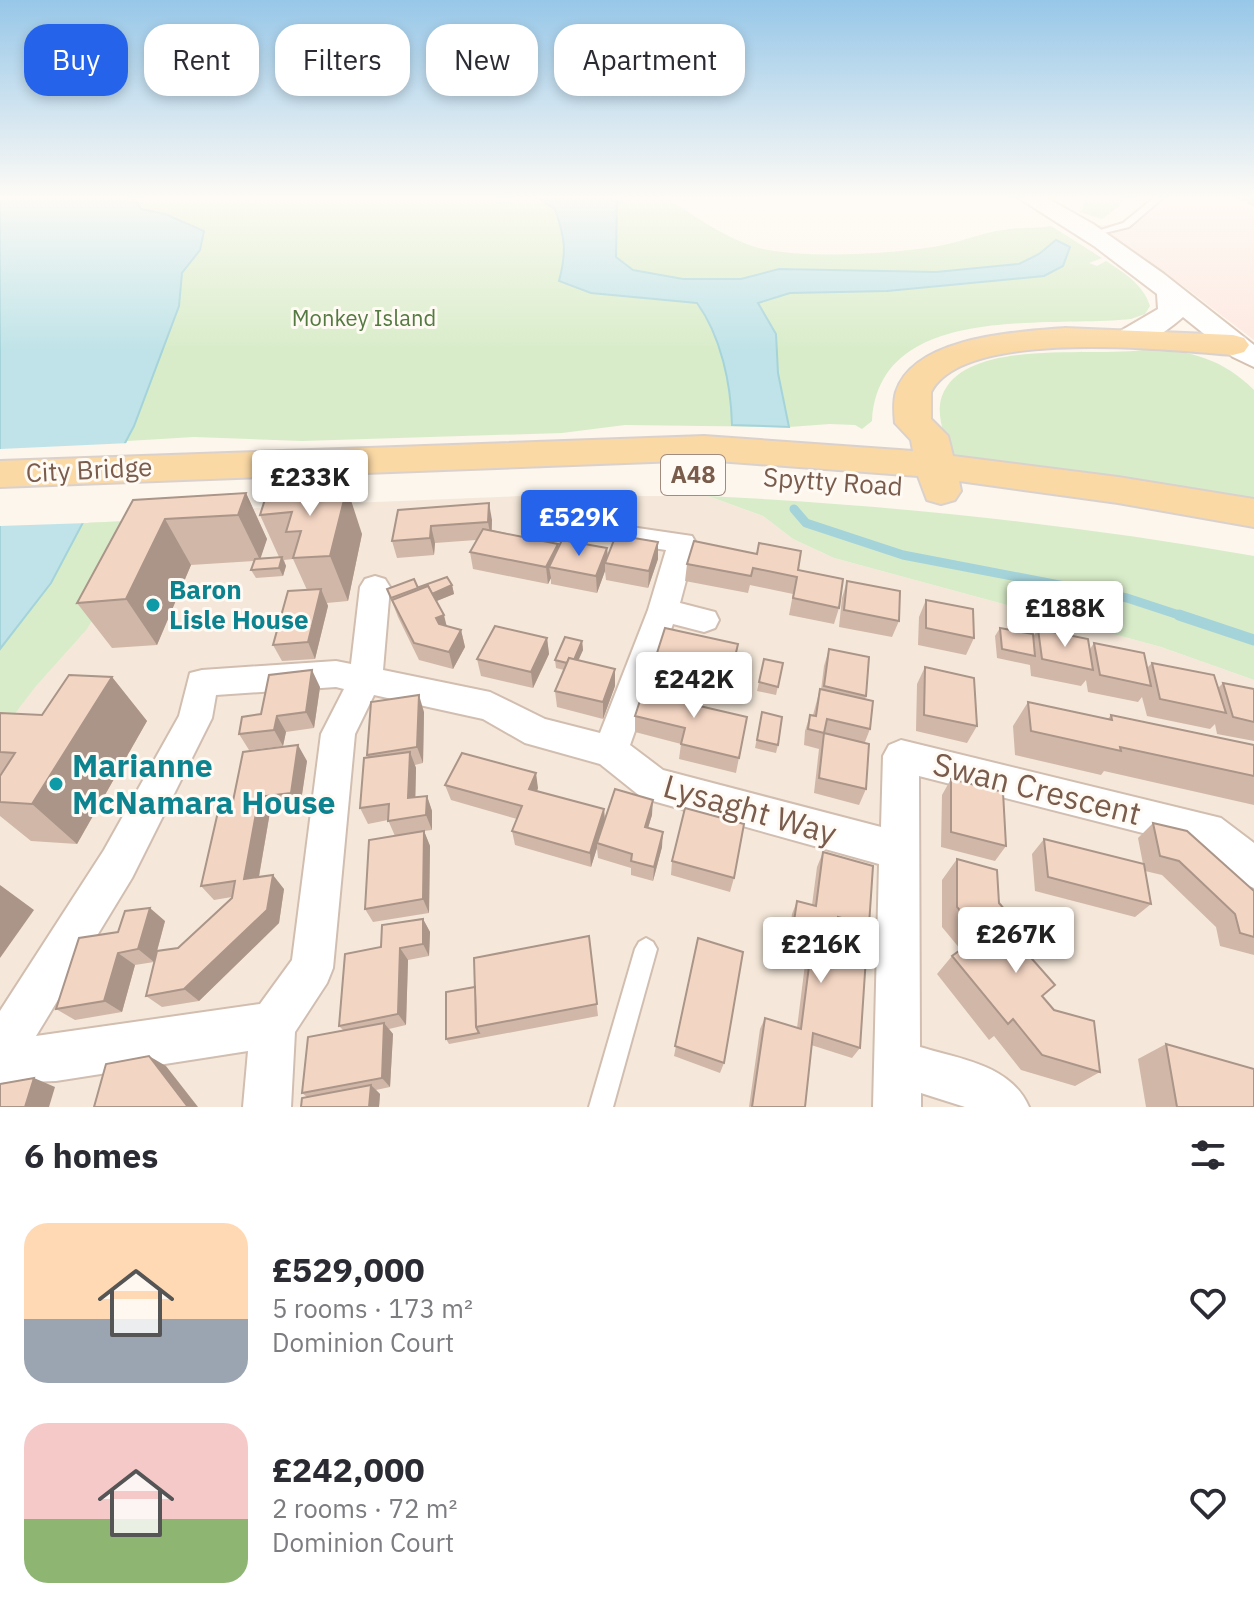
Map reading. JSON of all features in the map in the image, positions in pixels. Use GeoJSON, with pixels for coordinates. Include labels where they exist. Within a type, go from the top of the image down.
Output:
{"type":"FeatureCollection","features":[{"type":"Feature","properties":{"kind":"main road"},"geometry":{"type":"LineString","coordinates":[[938,479],[929,436],[913,423],[911,405],[915,384],[928,369],[947,358],[996,343],[1127,339],[1247,350]]}},
{"type":"Feature","properties":{"kind":"main road","name":"A48"},"geometry":{"type":"LineString","coordinates":[[521,465],[646,448],[815,453],[858,449],[897,438],[913,423]]}},
{"type":"Feature","properties":{"kind":"main road","name":"A48"},"geometry":{"type":"LineString","coordinates":[[815,453],[938,479],[1067,482],[1254,513]]}},
{"type":"Feature","properties":{"kind":"main road","name":"Spytty Road"},"geometry":{"type":"LineString","coordinates":[[173,478],[521,465],[772,477],[938,479],[1254,537]]}},
{"type":"Feature","properties":{"kind":"main road","name":"City Bridge"},"geometry":{"type":"LineString","coordinates":[[0,474],[173,478]]}},
{"type":"Feature","properties":{"kind":"main road","name":"City Bridge"},"geometry":{"type":"LineString","coordinates":[[0,497],[173,478]]}},
{"type":"Feature","properties":{"kind":"street"},"geometry":{"type":"LineString","coordinates":[[1110,249],[1247,350],[1254,375]]}},
{"type":"Feature","properties":{"kind":"street"},"geometry":{"type":"LineString","coordinates":[[1127,339],[1154,326],[1172,312],[1170,292]]}},
{"type":"Feature","properties":{"kind":"street"},"geometry":{"type":"LineString","coordinates":[[610,751],[663,610],[682,543],[624,535]]}},
{"type":"Feature","properties":{"kind":"street"},"geometry":{"type":"LineString","coordinates":[[267,1107],[273,1025],[312,968],[338,734],[366,679],[375,587]]}},
{"type":"Feature","properties":{"kind":"street"},"geometry":{"type":"LineString","coordinates":[[663,610],[704,620]]}},
{"type":"Feature","properties":{"kind":"street","name":"Lysaght Way"},"geometry":{"type":"LineString","coordinates":[[0,1052],[118,864],[195,718],[202,683],[336,674],[490,706],[537,732],[610,751],[653,784],[899,851]]}},
{"type":"Feature","properties":{"kind":"street","name":"Swan Crescent"},"geometry":{"type":"LineString","coordinates":[[899,851],[901,756],[1208,831],[1254,868]]}},
{"type":"Feature","properties":{"kind":"street"},"geometry":{"type":"LineString","coordinates":[[899,851],[897,1085],[983,1089],[1005,1107]]}},
{"type":"Feature","properties":{"kind":"street"},"geometry":{"type":"LineString","coordinates":[[0,1060],[56,1058],[273,1025]]}},
{"type":"Feature","properties":{"kind":"lane"},"geometry":{"type":"LineString","coordinates":[[601,1107],[646,949]]}},
{"type":"Feature","properties":{"kind":"shaded area"},"geometry":{"type":"Polygon","coordinates":[[[1125,249],[1254,249],[1254,340],[1182,285],[1125,249]]]}},
{"type":"Feature","properties":{"kind":"shaded area"},"geometry":{"type":"Polygon","coordinates":[[[520,496],[708,496],[763,516],[793,539],[834,558],[1161,647],[1254,680],[1254,1107],[0,1107],[0,649],[83,523],[150,520],[277,506],[520,496]]]}},
{"type":"Feature","properties":{"kind":"green space","name":"Monkey Island"},"geometry":{"type":"Polygon","coordinates":[[[0,249],[763,249],[822,254],[919,249],[1087,249],[1102,258],[1089,263],[1097,266],[1106,261],[1138,285],[1147,298],[1150,306],[1145,314],[1131,319],[1014,324],[973,328],[935,338],[904,356],[882,383],[872,421],[862,429],[855,425],[830,424],[789,427],[625,425],[562,433],[302,441],[194,437],[127,441],[83,523],[150,520],[87,629],[36,686],[0,733],[0,249]]]}},
{"type":"Feature","properties":{"kind":"green space"},"geometry":{"type":"Polygon","coordinates":[[[1149,349],[1193,355],[1219,364],[1254,390],[1254,503],[950,456],[940,419],[942,396],[955,377],[977,364],[1035,353],[1149,349]]]}},
{"type":"Feature","properties":{"kind":"green space"},"geometry":{"type":"Polygon","coordinates":[[[708,496],[982,517],[1118,534],[1254,556],[1254,680],[1161,647],[834,558],[793,539],[763,516],[708,496]]]}},
{"type":"Feature","properties":{"kind":"water"},"geometry":{"type":"Polygon","coordinates":[[[0,249],[200,249],[182,273],[179,306],[134,426],[51,583],[0,649],[0,249]]]}},
{"type":"Feature","properties":{"kind":"water"},"geometry":{"type":"Polygon","coordinates":[[[564,249],[616,249],[616,257],[633,270],[683,279],[741,279],[779,269],[936,272],[1019,264],[1045,249],[1069,249],[1063,266],[1044,276],[887,291],[790,293],[758,303],[776,334],[778,373],[789,427],[732,425],[723,361],[712,330],[697,303],[591,293],[559,281],[564,249]]]}},
{"type":"Feature","properties":{"kind":"pier"},"geometry":{"type":"Polygon","coordinates":[[[130,443],[88,523],[0,526],[0,449],[130,443]]]}},
{"type":"Feature","properties":{"kind":"building"},"geometry":{"type":"Polygon","coordinates":[[[347,488],[330,556],[293,558],[301,531],[286,532],[292,512],[260,515],[267,493],[347,488]]]}},
{"type":"Feature","properties":{"kind":"building"},"geometry":{"type":"Polygon","coordinates":[[[246,493],[238,515],[165,519],[126,599],[77,603],[133,500],[246,493]]]}},
{"type":"Feature","properties":{"kind":"building"},"geometry":{"type":"Polygon","coordinates":[[[489,503],[488,522],[431,526],[430,538],[392,541],[398,510],[489,503]]]}},
{"type":"Feature","properties":{"kind":"building"},"geometry":{"type":"Polygon","coordinates":[[[483,529],[558,544],[546,567],[470,552],[483,529]]]}},
{"type":"Feature","properties":{"kind":"building"},"geometry":{"type":"Polygon","coordinates":[[[616,535],[658,542],[649,571],[605,563],[616,535]]]}},
{"type":"Feature","properties":{"kind":"building"},"geometry":{"type":"Polygon","coordinates":[[[562,540],[607,548],[596,576],[549,567],[562,540]]]}},
{"type":"Feature","properties":{"kind":"building"},"geometry":{"type":"Polygon","coordinates":[[[694,541],[757,554],[759,543],[801,551],[798,570],[843,579],[839,608],[793,598],[797,577],[753,568],[751,576],[687,564],[694,541]]]}},
{"type":"Feature","properties":{"kind":"building"},"geometry":{"type":"Polygon","coordinates":[[[282,557],[279,568],[251,570],[255,559],[282,557]]]}},
{"type":"Feature","properties":{"kind":"building"},"geometry":{"type":"Polygon","coordinates":[[[447,577],[452,585],[432,594],[428,586],[419,587],[447,577]]]}},
{"type":"Feature","properties":{"kind":"building"},"geometry":{"type":"Polygon","coordinates":[[[414,579],[418,588],[391,598],[387,589],[414,579]]]}},
{"type":"Feature","properties":{"kind":"building"},"geometry":{"type":"Polygon","coordinates":[[[847,581],[900,591],[899,621],[844,610],[847,581]]]}},
{"type":"Feature","properties":{"kind":"building"},"geometry":{"type":"Polygon","coordinates":[[[428,586],[444,615],[436,618],[439,624],[461,630],[449,652],[414,643],[392,600],[428,586]]]}},
{"type":"Feature","properties":{"kind":"building"},"geometry":{"type":"Polygon","coordinates":[[[321,589],[308,642],[273,645],[288,591],[321,589]]]}},
{"type":"Feature","properties":{"kind":"building"},"geometry":{"type":"Polygon","coordinates":[[[926,600],[973,609],[974,638],[926,628],[926,600]]]}},
{"type":"Feature","properties":{"kind":"building"},"geometry":{"type":"Polygon","coordinates":[[[495,626],[547,638],[531,672],[477,659],[495,626]]]}},
{"type":"Feature","properties":{"kind":"building"},"geometry":{"type":"Polygon","coordinates":[[[665,628],[738,644],[732,670],[657,653],[665,628]]]}},
{"type":"Feature","properties":{"kind":"building"},"geometry":{"type":"Polygon","coordinates":[[[1000,628],[1033,634],[1035,656],[1002,649],[1000,628]]]}},
{"type":"Feature","properties":{"kind":"building"},"geometry":{"type":"Polygon","coordinates":[[[1038,629],[1088,639],[1093,670],[1042,659],[1038,629]]]}},
{"type":"Feature","properties":{"kind":"building"},"geometry":{"type":"Polygon","coordinates":[[[565,637],[582,641],[574,660],[569,658],[567,663],[555,660],[565,637]]]}},
{"type":"Feature","properties":{"kind":"building"},"geometry":{"type":"Polygon","coordinates":[[[1094,643],[1144,653],[1151,686],[1100,675],[1094,643]]]}},
{"type":"Feature","properties":{"kind":"building"},"geometry":{"type":"Polygon","coordinates":[[[829,649],[869,657],[866,696],[824,686],[829,649]]]}},
{"type":"Feature","properties":{"kind":"building"},"geometry":{"type":"Polygon","coordinates":[[[569,658],[615,669],[603,702],[555,691],[569,658]]]}},
{"type":"Feature","properties":{"kind":"building"},"geometry":{"type":"Polygon","coordinates":[[[764,659],[783,663],[778,687],[759,682],[764,659]]]}},
{"type":"Feature","properties":{"kind":"building"},"geometry":{"type":"Polygon","coordinates":[[[1152,663],[1214,675],[1226,713],[1160,699],[1152,663]]]}},
{"type":"Feature","properties":{"kind":"building"},"geometry":{"type":"Polygon","coordinates":[[[925,667],[974,678],[977,726],[924,715],[925,667]]]}},
{"type":"Feature","properties":{"kind":"building"},"geometry":{"type":"Polygon","coordinates":[[[312,670],[306,712],[277,716],[274,730],[239,734],[242,717],[261,714],[269,675],[312,670]]]}},
{"type":"Feature","properties":{"kind":"building"},"geometry":{"type":"Polygon","coordinates":[[[69,675],[112,677],[32,804],[0,802],[0,776],[15,753],[0,752],[0,713],[42,715],[69,675]]]}},
{"type":"Feature","properties":{"kind":"building"},"geometry":{"type":"Polygon","coordinates":[[[646,682],[694,694],[691,704],[747,717],[739,758],[681,744],[685,728],[635,716],[646,682]]]}},
{"type":"Feature","properties":{"kind":"building"},"geometry":{"type":"Polygon","coordinates":[[[1223,683],[1254,689],[1254,722],[1233,717],[1223,683]]]}},
{"type":"Feature","properties":{"kind":"building"},"geometry":{"type":"Polygon","coordinates":[[[820,689],[873,701],[870,729],[827,719],[824,733],[808,729],[810,715],[816,716],[820,689]]]}},
{"type":"Feature","properties":{"kind":"building"},"geometry":{"type":"Polygon","coordinates":[[[419,695],[417,747],[367,755],[371,702],[419,695]]]}},
{"type":"Feature","properties":{"kind":"building"},"geometry":{"type":"Polygon","coordinates":[[[1028,702],[1112,720],[1111,715],[1254,745],[1254,776],[1031,731],[1028,702]]]}},
{"type":"Feature","properties":{"kind":"building"},"geometry":{"type":"Polygon","coordinates":[[[762,712],[782,717],[778,745],[757,740],[762,712]]]}},
{"type":"Feature","properties":{"kind":"building"},"geometry":{"type":"Polygon","coordinates":[[[824,733],[869,744],[866,789],[819,778],[824,733]]]}},
{"type":"Feature","properties":{"kind":"building"},"geometry":{"type":"Polygon","coordinates":[[[298,745],[291,793],[259,797],[244,879],[273,875],[267,910],[184,989],[146,996],[157,951],[178,948],[232,898],[235,881],[201,886],[220,803],[233,801],[243,752],[298,745]]]}},
{"type":"Feature","properties":{"kind":"building"},"geometry":{"type":"Polygon","coordinates":[[[410,752],[408,798],[427,796],[426,815],[388,821],[389,804],[360,808],[364,758],[410,752]]]}},
{"type":"Feature","properties":{"kind":"building"},"geometry":{"type":"Polygon","coordinates":[[[462,753],[536,773],[529,789],[604,809],[590,853],[512,831],[522,806],[445,785],[462,753]]]}},
{"type":"Feature","properties":{"kind":"building"},"geometry":{"type":"Polygon","coordinates":[[[951,779],[1003,792],[1006,846],[951,832],[951,779]]]}},
{"type":"Feature","properties":{"kind":"building"},"geometry":{"type":"Polygon","coordinates":[[[615,789],[653,800],[645,827],[663,832],[654,867],[631,861],[632,854],[597,843],[615,789]]]}},
{"type":"Feature","properties":{"kind":"building"},"geometry":{"type":"Polygon","coordinates":[[[685,808],[744,824],[734,878],[672,861],[685,808]]]}},
{"type":"Feature","properties":{"kind":"building"},"geometry":{"type":"Polygon","coordinates":[[[1153,823],[1187,831],[1254,891],[1254,937],[1240,933],[1235,914],[1179,861],[1160,856],[1153,823]]]}},
{"type":"Feature","properties":{"kind":"building"},"geometry":{"type":"Polygon","coordinates":[[[424,831],[423,899],[365,909],[369,840],[424,831]]]}},
{"type":"Feature","properties":{"kind":"building"},"geometry":{"type":"Polygon","coordinates":[[[1044,839],[1144,864],[1151,904],[1048,877],[1044,839]]]}},
{"type":"Feature","properties":{"kind":"building"},"geometry":{"type":"Polygon","coordinates":[[[823,852],[873,866],[869,925],[838,917],[836,933],[867,942],[860,1048],[813,1033],[805,1107],[752,1107],[765,1018],[801,1029],[814,927],[794,921],[797,901],[816,906],[823,852]]]}},
{"type":"Feature","properties":{"kind":"building"},"geometry":{"type":"Polygon","coordinates":[[[957,859],[997,870],[999,903],[1011,917],[1002,925],[1055,985],[1042,996],[1054,1010],[1094,1021],[1100,1072],[1042,1055],[1013,1019],[1008,1024],[952,956],[981,935],[957,907],[957,859]]]}},
{"type":"Feature","properties":{"kind":"building"},"geometry":{"type":"Polygon","coordinates":[[[150,908],[138,949],[118,953],[104,1001],[56,1009],[79,938],[118,932],[125,911],[150,908]]]}},
{"type":"Feature","properties":{"kind":"building"},"geometry":{"type":"Polygon","coordinates":[[[423,919],[423,944],[400,948],[398,1014],[339,1026],[345,954],[381,947],[382,925],[423,919]]]}},
{"type":"Feature","properties":{"kind":"building"},"geometry":{"type":"Polygon","coordinates":[[[589,936],[597,1004],[476,1027],[474,958],[589,936]]]}},
{"type":"Feature","properties":{"kind":"building"},"geometry":{"type":"Polygon","coordinates":[[[698,938],[743,952],[724,1063],[675,1046],[698,938]]]}},
{"type":"Feature","properties":{"kind":"building"},"geometry":{"type":"Polygon","coordinates":[[[475,987],[476,1027],[479,1033],[446,1039],[446,992],[475,987]]]}},
{"type":"Feature","properties":{"kind":"building"},"geometry":{"type":"Polygon","coordinates":[[[384,1023],[382,1078],[302,1093],[308,1037],[384,1023]]]}},
{"type":"Feature","properties":{"kind":"building"},"geometry":{"type":"Polygon","coordinates":[[[1166,1044],[1254,1069],[1254,1107],[1177,1107],[1166,1044]]]}},
{"type":"Feature","properties":{"kind":"building"},"geometry":{"type":"Polygon","coordinates":[[[149,1056],[188,1107],[94,1107],[106,1064],[149,1056]]]}},
{"type":"Feature","properties":{"kind":"building"},"geometry":{"type":"Polygon","coordinates":[[[34,1078],[25,1107],[0,1107],[0,1084],[34,1078]]]}},
{"type":"Feature","properties":{"kind":"building"},"geometry":{"type":"Polygon","coordinates":[[[371,1085],[369,1107],[301,1107],[302,1098],[371,1085]]]}},
{"type":"Feature","properties":{"kind":"waterway"},"geometry":{"type":"LineString","coordinates":[[794,509],[806,523],[903,555],[1127,598],[1185,617]]}},
{"type":"Feature","properties":{"kind":"waterway"},"geometry":{"type":"LineString","coordinates":[[1179,615],[1185,617]]}},
{"type":"Feature","properties":{"kind":"waterway"},"geometry":{"type":"LineString","coordinates":[[1185,617],[1254,640]]}},
{"type":"Feature","properties":{"kind":"place","name":"Baron Lisle House"},"geometry":{"type":"Point","coordinates":[153,605]}},
{"type":"Feature","properties":{"kind":"place","name":"Marianne McNamara House"},"geometry":{"type":"Point","coordinates":[56,784]}}]}
